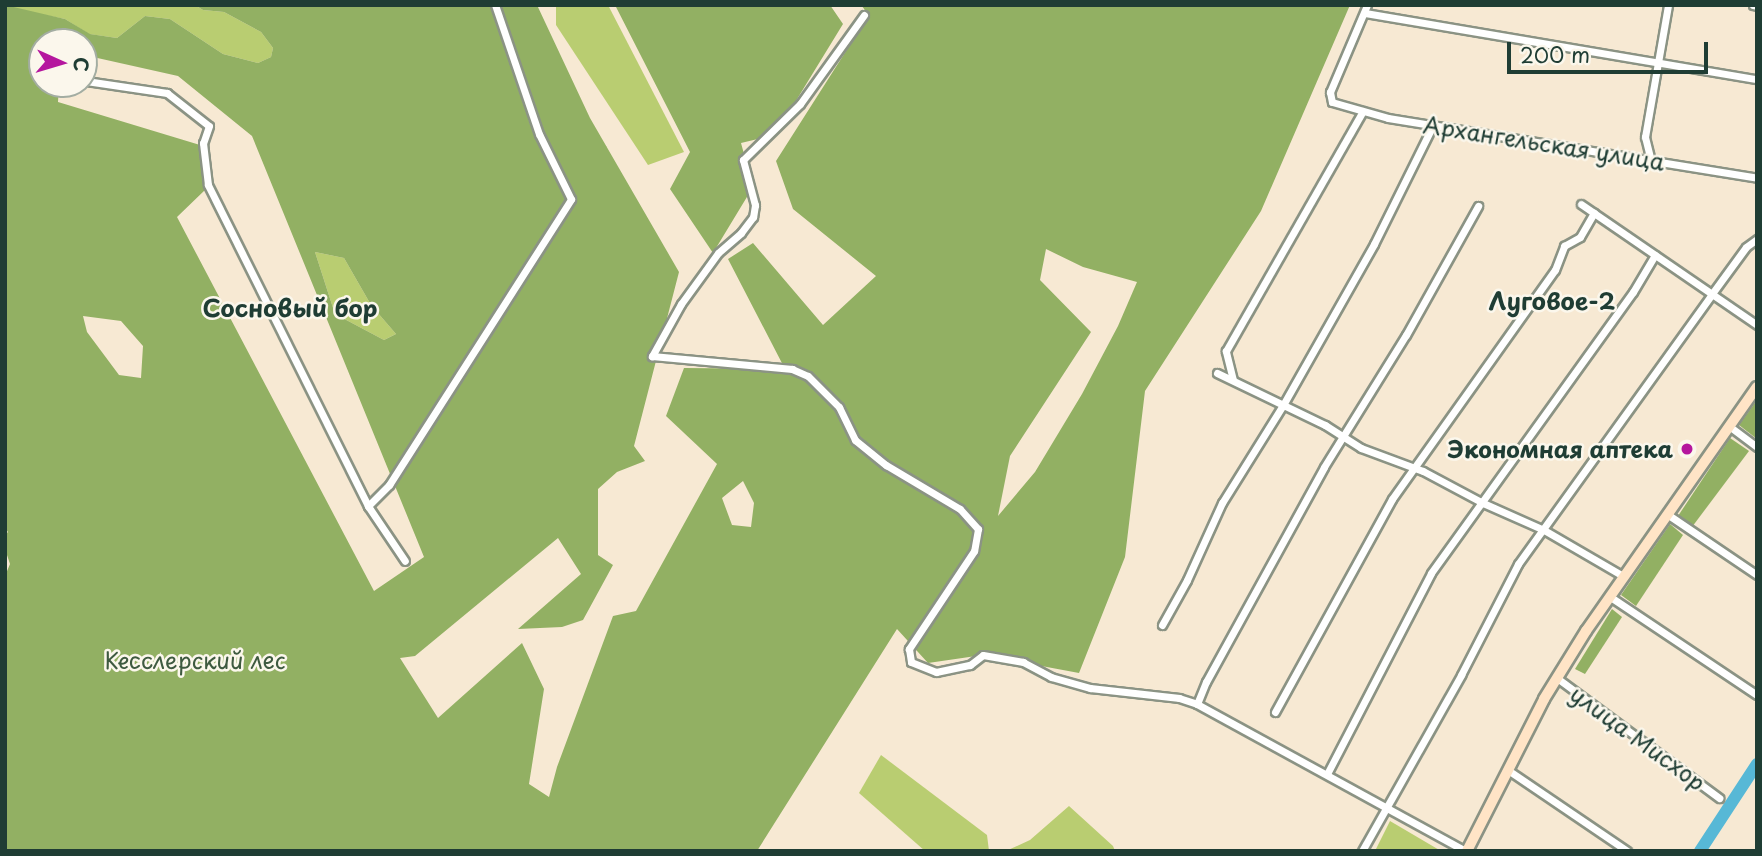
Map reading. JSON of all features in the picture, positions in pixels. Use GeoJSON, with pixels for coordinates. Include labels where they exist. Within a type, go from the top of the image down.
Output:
{"type":"FeatureCollection","features":[{"type":"Feature","properties":{"kind":"main road"},"geometry":{"type":"LineString","coordinates":[[1466,851],[1557,678],[1609,596],[1757,387]]}},
{"type":"Feature","properties":{"kind":"street"},"geometry":{"type":"LineString","coordinates":[[368,506],[389,485],[571,200],[539,134],[495,5]]}},
{"type":"Feature","properties":{"kind":"street"},"geometry":{"type":"LineString","coordinates":[[1651,161],[1645,137],[1660,64],[1668,5]]}},
{"type":"Feature","properties":{"kind":"street"},"geometry":{"type":"LineString","coordinates":[[1366,9],[1660,64],[1757,79]]}},
{"type":"Feature","properties":{"kind":"street","name":"Архангельская улица"},"geometry":{"type":"LineString","coordinates":[[1366,9],[1330,92],[1332,102],[1433,125],[1757,178]]}},
{"type":"Feature","properties":{"kind":"street"},"geometry":{"type":"LineString","coordinates":[[864,15],[800,104],[743,160],[755,205],[753,217],[741,233],[718,253],[681,304],[652,356],[792,369],[808,376],[839,407],[855,440],[887,465],[960,509],[978,529],[974,551],[909,649],[911,662],[936,672],[970,665],[983,655],[1023,662],[1051,677],[1090,688],[1179,698],[1197,704],[1466,851]]}},
{"type":"Feature","properties":{"kind":"street"},"geometry":{"type":"LineString","coordinates":[[98,83],[167,93],[209,126],[203,143],[208,185],[368,506],[405,561]]}},
{"type":"Feature","properties":{"kind":"street"},"geometry":{"type":"LineString","coordinates":[[1233,380],[1226,351],[1363,111]]}},
{"type":"Feature","properties":{"kind":"street"},"geometry":{"type":"LineString","coordinates":[[1162,625],[1187,580],[1222,503],[1283,405],[1374,244],[1433,125]]}},
{"type":"Feature","properties":{"kind":"street"},"geometry":{"type":"LineString","coordinates":[[1581,204],[1757,325]]}},
{"type":"Feature","properties":{"kind":"street"},"geometry":{"type":"LineString","coordinates":[[1197,704],[1206,682],[1283,542],[1406,335],[1478,206]]}},
{"type":"Feature","properties":{"kind":"street"},"geometry":{"type":"LineString","coordinates":[[1275,712],[1392,499],[1555,270],[1564,246],[1580,237],[1594,213]]}},
{"type":"Feature","properties":{"kind":"street"},"geometry":{"type":"LineString","coordinates":[[1362,851],[1461,675],[1518,564],[1746,247],[1757,239]]}},
{"type":"Feature","properties":{"kind":"street"},"geometry":{"type":"LineString","coordinates":[[1326,774],[1431,573],[1633,292],[1655,255]]}},
{"type":"Feature","properties":{"kind":"street"},"geometry":{"type":"LineString","coordinates":[[1217,373],[1344,436],[1382,458],[1423,471],[1483,503],[1544,530],[1623,576]]}},
{"type":"Feature","properties":{"kind":"street"},"geometry":{"type":"LineString","coordinates":[[1729,426],[1757,447]]}},
{"type":"Feature","properties":{"kind":"street"},"geometry":{"type":"LineString","coordinates":[[1667,514],[1757,575]]}},
{"type":"Feature","properties":{"kind":"street"},"geometry":{"type":"LineString","coordinates":[[1609,596],[1757,695]]}},
{"type":"Feature","properties":{"kind":"street","name":"улица Мисхор"},"geometry":{"type":"LineString","coordinates":[[1557,678],[1719,798]]}},
{"type":"Feature","properties":{"kind":"street"},"geometry":{"type":"LineString","coordinates":[[1508,771],[1627,851]]}},
{"type":"Feature","properties":{"kind":"green space","name":"Кесслерский лес"},"geometry":{"type":"Polygon","coordinates":[[[5,5],[65,19],[80,28],[28,28],[28,98],[58,98],[58,102],[200,145],[205,190],[177,217],[374,591],[424,557],[252,136],[178,76],[98,58],[98,35],[117,38],[145,16],[170,19],[223,54],[258,63],[271,57],[273,48],[261,32],[224,12],[203,10],[195,5],[537,5],[590,118],[679,272],[634,446],[645,461],[617,472],[598,489],[598,555],[613,565],[583,620],[562,627],[518,629],[581,574],[558,538],[415,656],[400,658],[438,718],[522,643],[544,689],[529,784],[549,797],[557,767],[613,616],[636,611],[717,464],[666,416],[684,368],[785,369],[728,259],[753,243],[823,325],[876,276],[793,209],[776,161],[869,15],[861,5],[1350,5],[1261,211],[1145,391],[1125,557],[1079,673],[983,655],[928,663],[897,629],[757,851],[5,851],[5,576],[10,564],[5,549],[5,535],[8,532],[5,528],[5,5]],[[1046,249],[1040,280],[1091,332],[1010,456],[998,516],[1035,472],[1082,394],[1118,326],[1137,282],[1083,267],[1046,249]],[[315,252],[335,314],[384,340],[396,334],[371,305],[344,258],[315,252]],[[83,316],[87,332],[119,375],[141,378],[143,346],[121,321],[83,316]],[[743,481],[722,498],[732,525],[751,527],[754,503],[743,481]]]}},
{"type":"Feature","properties":{"kind":"green space"},"geometry":{"type":"Polygon","coordinates":[[[8,5],[195,5],[203,10],[224,12],[261,32],[273,48],[271,57],[258,63],[223,54],[170,19],[145,16],[117,38],[98,35],[98,28],[79,28],[65,19],[10,8],[8,5]]]}},
{"type":"Feature","properties":{"kind":"green space"},"geometry":{"type":"Polygon","coordinates":[[[556,5],[608,5],[684,152],[648,165],[556,25],[556,5]]]}},
{"type":"Feature","properties":{"kind":"green space"},"geometry":{"type":"Polygon","coordinates":[[[615,5],[830,5],[843,24],[775,135],[741,143],[753,187],[713,253],[670,189],[690,152],[615,5]]]}},
{"type":"Feature","properties":{"kind":"green space"},"geometry":{"type":"Polygon","coordinates":[[[315,252],[344,258],[371,305],[396,334],[384,340],[335,314],[315,252]]]}},
{"type":"Feature","properties":{"kind":"green space"},"geometry":{"type":"Polygon","coordinates":[[[1757,400],[1757,439],[1739,425],[1757,400]]]}},
{"type":"Feature","properties":{"kind":"green space"},"geometry":{"type":"Polygon","coordinates":[[[1730,438],[1749,451],[1692,527],[1678,516],[1730,438]]]}},
{"type":"Feature","properties":{"kind":"green space"},"geometry":{"type":"Polygon","coordinates":[[[1670,524],[1683,535],[1636,606],[1621,595],[1670,524]]]}},
{"type":"Feature","properties":{"kind":"green space"},"geometry":{"type":"Polygon","coordinates":[[[1612,609],[1622,617],[1585,674],[1575,669],[1612,609]]]}},
{"type":"Feature","properties":{"kind":"green space"},"geometry":{"type":"Polygon","coordinates":[[[881,755],[987,835],[989,851],[925,851],[859,793],[881,755]]]}},
{"type":"Feature","properties":{"kind":"green space"},"geometry":{"type":"Polygon","coordinates":[[[1069,806],[1113,846],[1115,851],[1006,851],[1030,840],[1069,806]]]}},
{"type":"Feature","properties":{"kind":"green space"},"geometry":{"type":"Polygon","coordinates":[[[1390,821],[1441,851],[1375,851],[1390,821]]]}},
{"type":"Feature","properties":{"kind":"waterway"},"geometry":{"type":"LineString","coordinates":[[1700,851],[1757,764]]}},
{"type":"Feature","properties":{"kind":"place","name":"Экономная аптека"},"geometry":{"type":"Point","coordinates":[1687,449]}},
{"type":"Feature","properties":{"kind":"district","name":"Луговое-2"},"geometry":{"type":"Point","coordinates":[1552,301]}},
{"type":"Feature","properties":{"kind":"district","name":"Сосновый бор"},"geometry":{"type":"Point","coordinates":[290,308]}}]}
